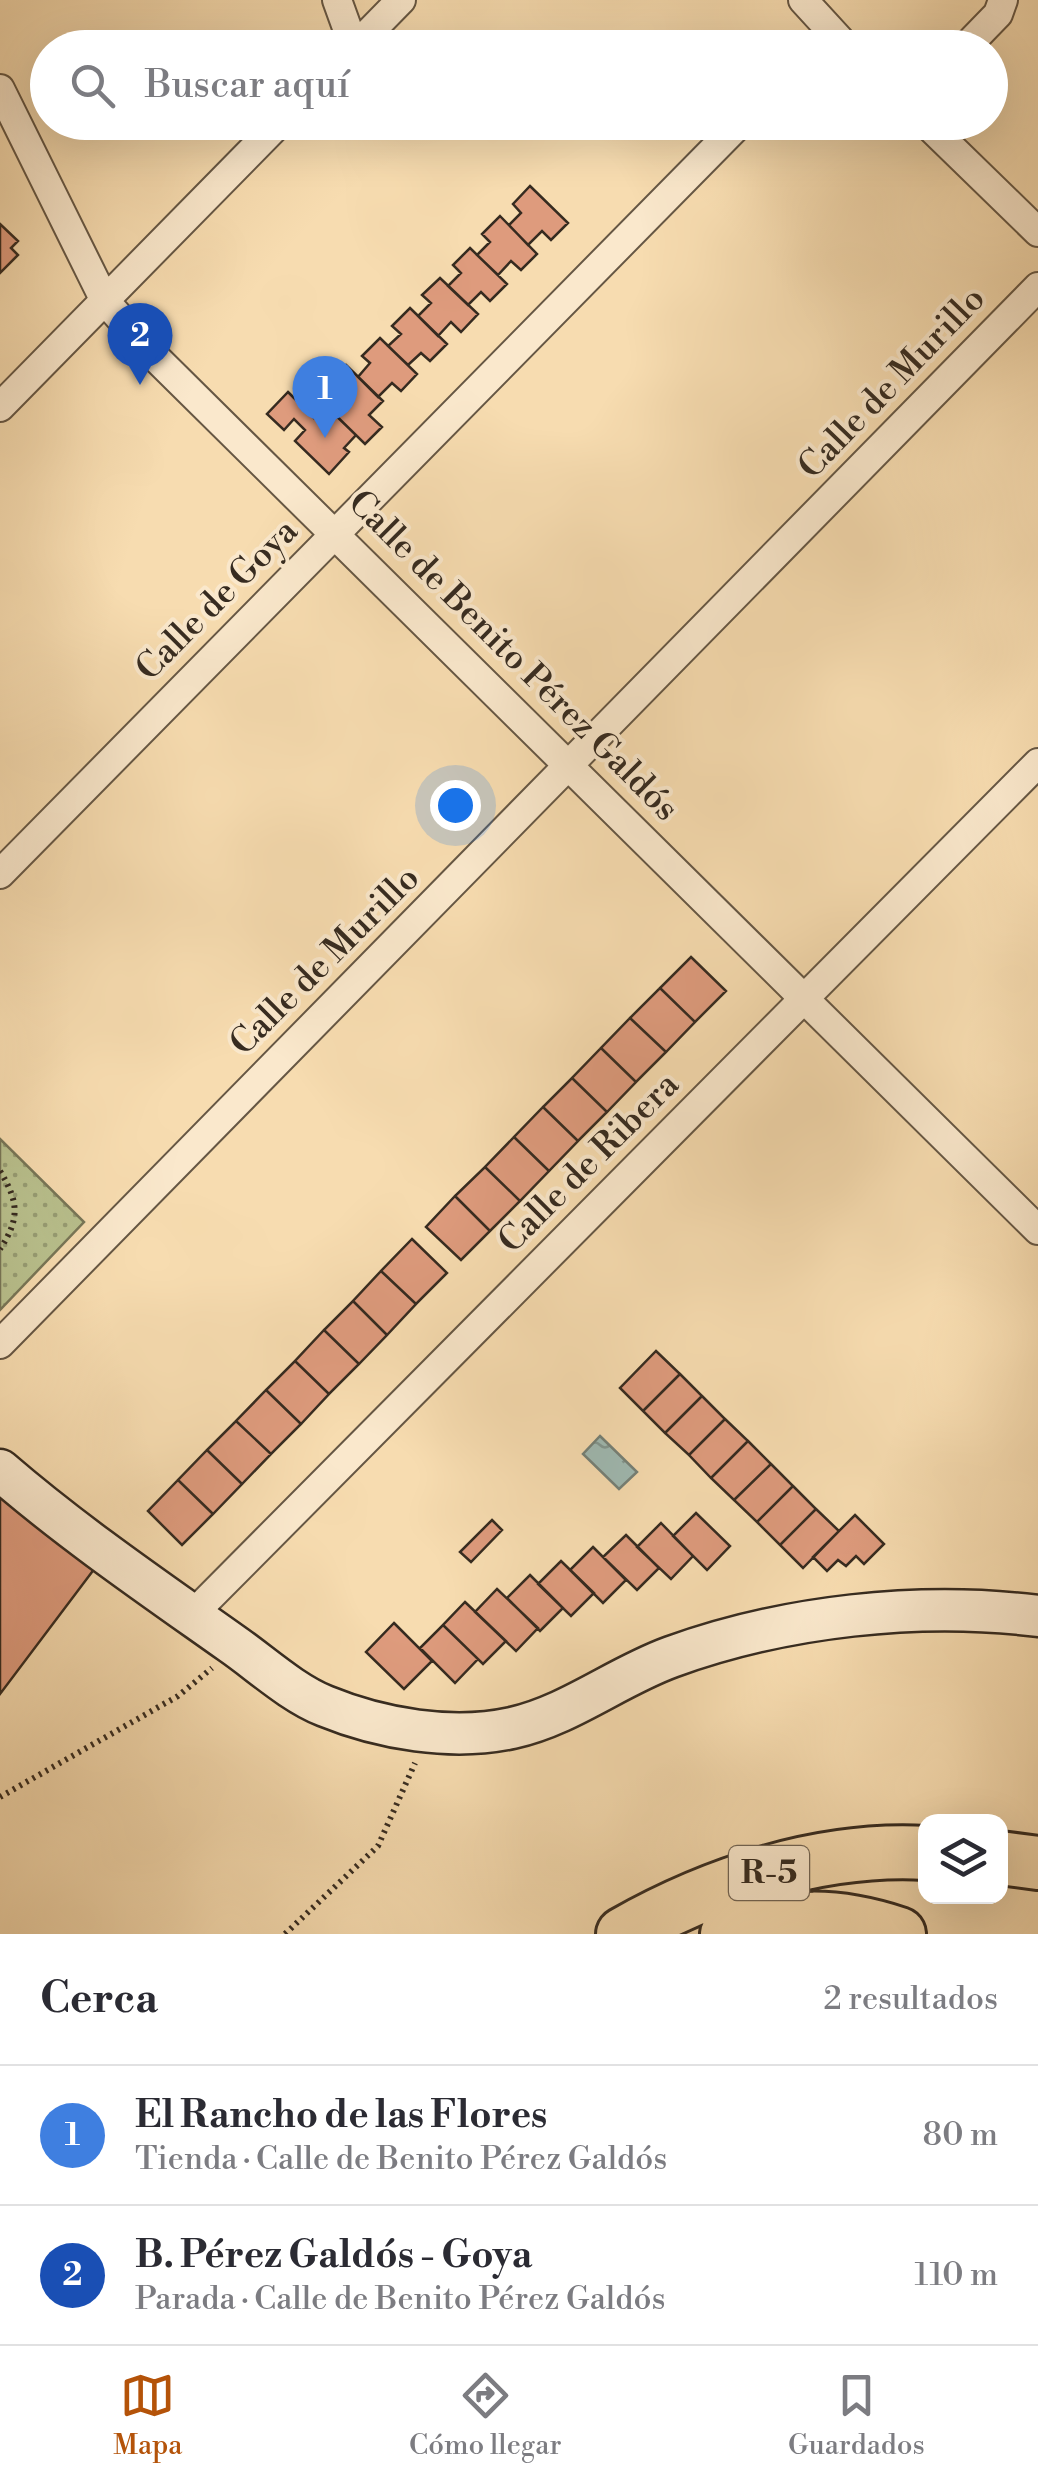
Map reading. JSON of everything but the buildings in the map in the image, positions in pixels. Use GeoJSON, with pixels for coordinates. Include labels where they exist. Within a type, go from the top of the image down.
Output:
{"type":"FeatureCollection","features":[{"type":"Feature","properties":{"kind":"highway","name":"R-5"},"geometry":{"type":"LineString","coordinates":[[623,1934],[682,1901],[797,1864],[918,1855]]}},
{"type":"Feature","properties":{"kind":"highway"},"geometry":{"type":"LineString","coordinates":[[1008,1859],[1038,1862]]}},
{"type":"Feature","properties":{"kind":"highway","name":"R-5"},"geometry":{"type":"LineString","coordinates":[[727,1934],[778,1918],[862,1922],[899,1934]]}},
{"type":"Feature","properties":{"kind":"street"},"geometry":{"type":"LineString","coordinates":[[337,0],[348,30]]}},
{"type":"Feature","properties":{"kind":"street"},"geometry":{"type":"LineString","coordinates":[[371,30],[401,0]]}},
{"type":"Feature","properties":{"kind":"street"},"geometry":{"type":"LineString","coordinates":[[804,0],[823,30]]}},
{"type":"Feature","properties":{"kind":"street"},"geometry":{"type":"LineString","coordinates":[[982,30],[998,14],[1004,0]]}},
{"type":"Feature","properties":{"kind":"street","name":"Calle de Benito Pérez Galdós"},"geometry":{"type":"LineString","coordinates":[[0,89],[105,301],[152,354],[1037,1228]]}},
{"type":"Feature","properties":{"kind":"street"},"geometry":{"type":"LineString","coordinates":[[0,407],[262,140]]}},
{"type":"Feature","properties":{"kind":"street","name":"Calle de Goya"},"geometry":{"type":"LineString","coordinates":[[0,874],[723,140]]}},
{"type":"Feature","properties":{"kind":"street"},"geometry":{"type":"LineString","coordinates":[[943,140],[1038,232]]}},
{"type":"Feature","properties":{"kind":"street","name":"Calle de Murillo"},"geometry":{"type":"LineString","coordinates":[[0,1344],[1038,287]]}},
{"type":"Feature","properties":{"kind":"street","name":"Calle de Ribera"},"geometry":{"type":"LineString","coordinates":[[192,1615],[1038,763]]}},
{"type":"Feature","properties":{"kind":"street"},"geometry":{"type":"LineString","coordinates":[[0,1470],[57,1519],[322,1706],[387,1726],[508,1729],[557,1714],[669,1658],[777,1628],[868,1615],[1038,1616]]}},
{"type":"Feature","properties":{"kind":"path"},"geometry":{"type":"LineString","coordinates":[[0,1171],[16,1196],[16,1226],[0,1249]]}},
{"type":"Feature","properties":{"kind":"path"},"geometry":{"type":"LineString","coordinates":[[0,1797],[178,1696],[236,1646]]}},
{"type":"Feature","properties":{"kind":"path"},"geometry":{"type":"LineString","coordinates":[[285,1934],[378,1846],[430,1730]]}},
{"type":"Feature","properties":{"kind":"green space"},"geometry":{"type":"Polygon","coordinates":[[[0,1139],[84,1222],[0,1310],[0,1139]]]}},
{"type":"Feature","properties":{"kind":"water"},"geometry":{"type":"Polygon","coordinates":[[[600,1436],[637,1472],[619,1489],[583,1454],[600,1436]]]}},
{"type":"Feature","properties":{"kind":"place","name":"B. Pérez Galdós - Goya"},"geometry":{"type":"Point","coordinates":[140,385]}},
{"type":"Feature","properties":{"kind":"place","name":"El Rancho de las Flores"},"geometry":{"type":"Point","coordinates":[325,438]}}]}
